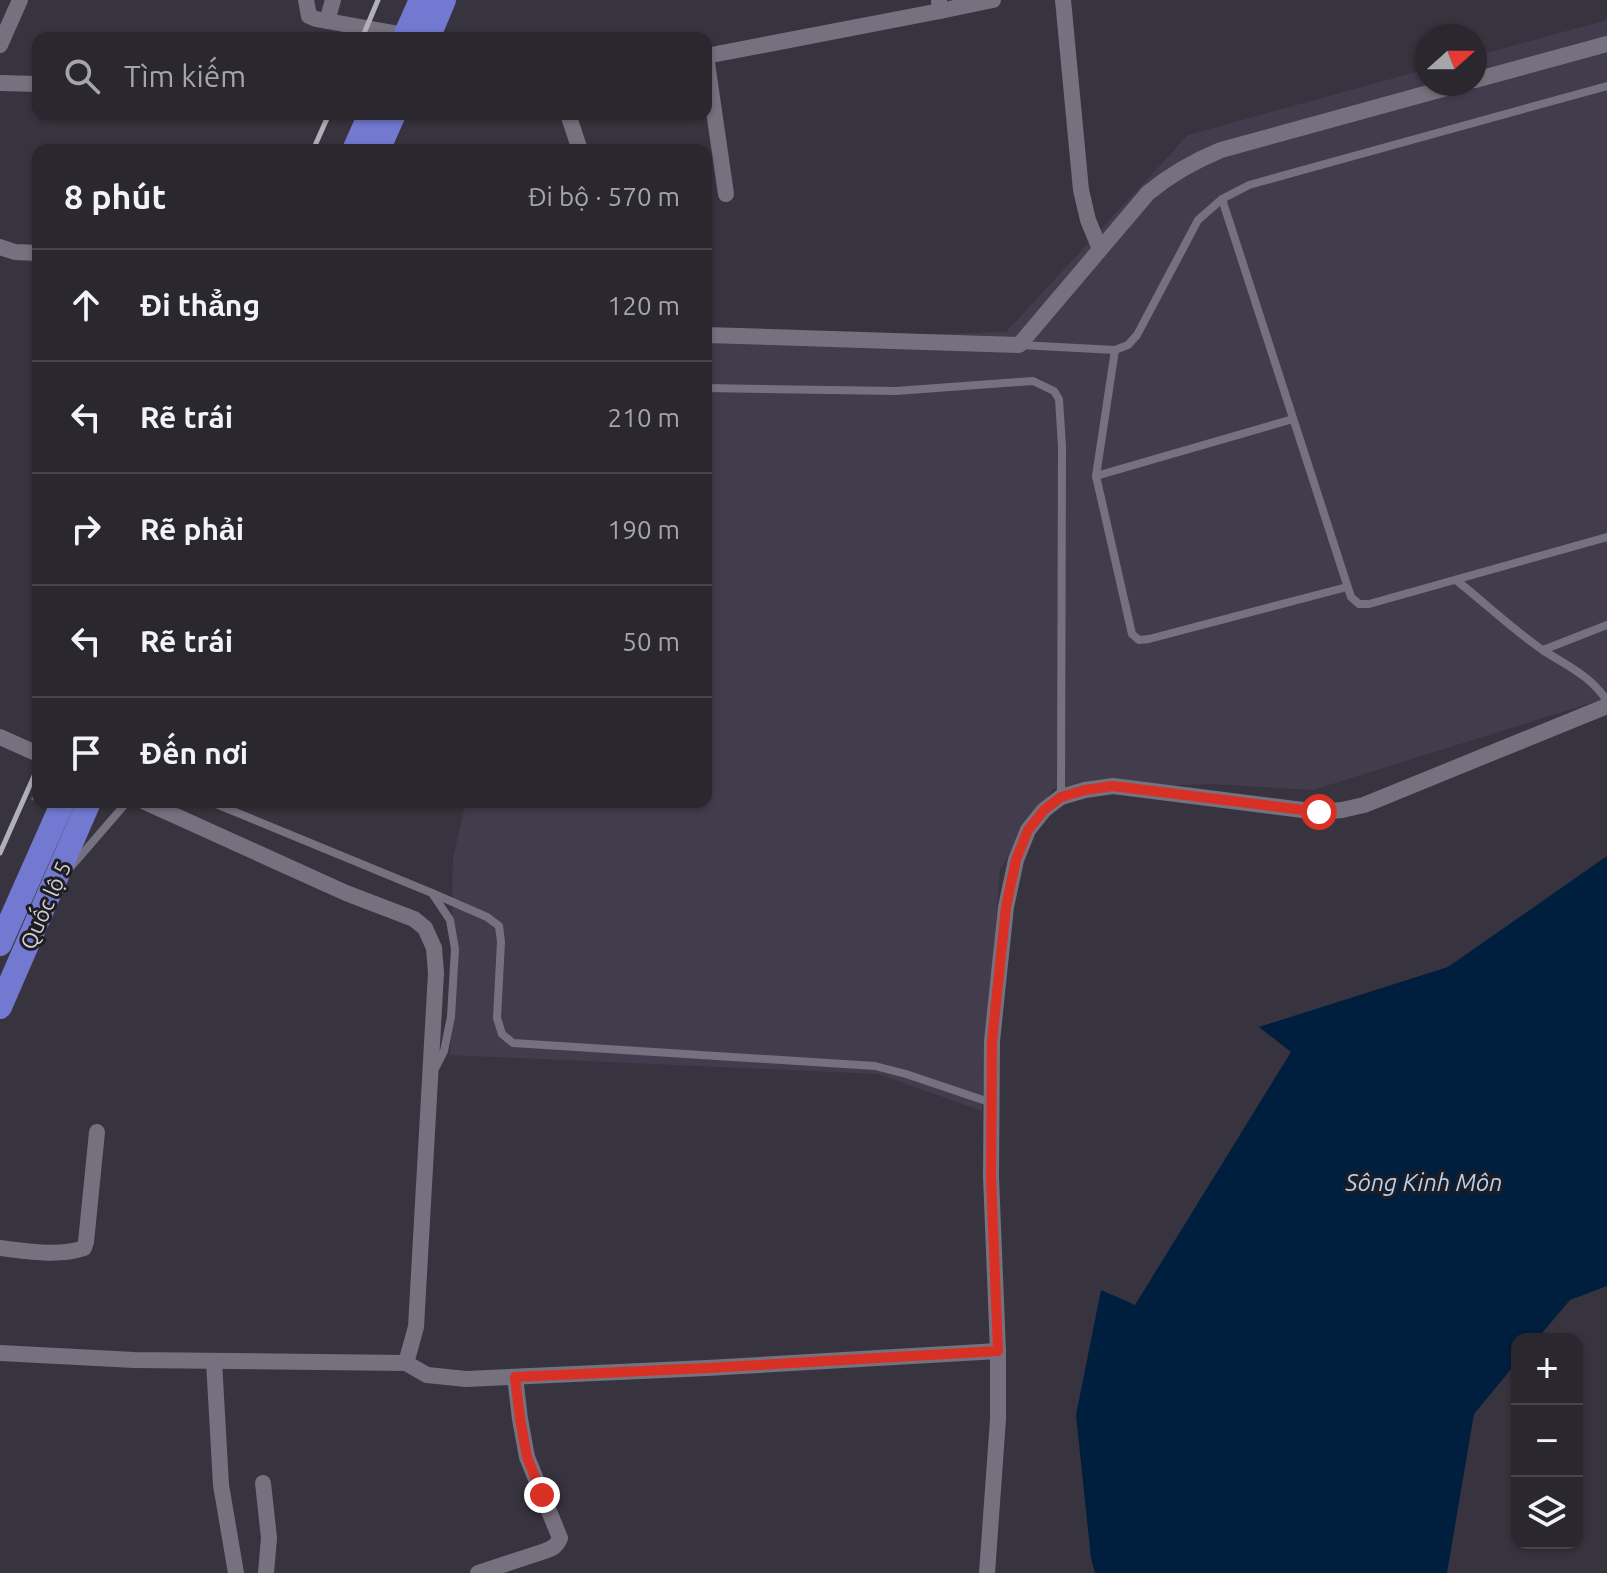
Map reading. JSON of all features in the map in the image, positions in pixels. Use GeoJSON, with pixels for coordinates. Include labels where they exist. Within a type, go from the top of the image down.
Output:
{"type":"FeatureCollection","features":[{"type":"Feature","properties":{"kind":"highway"},"geometry":{"type":"LineString","coordinates":[[413,32],[421,0]]}},
{"type":"Feature","properties":{"kind":"highway"},"geometry":{"type":"LineString","coordinates":[[416,32],[444,0]]}},
{"type":"Feature","properties":{"kind":"highway"},"geometry":{"type":"LineString","coordinates":[[360,144],[386,120]]}},
{"type":"Feature","properties":{"kind":"highway"},"geometry":{"type":"LineString","coordinates":[[380,144],[389,120]]}},
{"type":"Feature","properties":{"kind":"highway","name":"Quốc lộ 5"},"geometry":{"type":"LineString","coordinates":[[0,944],[60,808]]}},
{"type":"Feature","properties":{"kind":"highway","name":"Quốc lộ 5"},"geometry":{"type":"LineString","coordinates":[[0,1007],[86,808]]}},
{"type":"Feature","properties":{"kind":"street"},"geometry":{"type":"LineString","coordinates":[[0,45],[20,0]]}},
{"type":"Feature","properties":{"kind":"street"},"geometry":{"type":"LineString","coordinates":[[306,0],[309,16],[385,32]]}},
{"type":"Feature","properties":{"kind":"street"},"geometry":{"type":"LineString","coordinates":[[327,21],[333,0]]}},
{"type":"Feature","properties":{"kind":"street"},"geometry":{"type":"LineString","coordinates":[[712,55],[940,5],[993,0]]}},
{"type":"Feature","properties":{"kind":"street"},"geometry":{"type":"LineString","coordinates":[[1063,0],[1081,190],[1088,220],[1100,249]]}},
{"type":"Feature","properties":{"kind":"street"},"geometry":{"type":"LineString","coordinates":[[1487,77],[1607,44]]}},
{"type":"Feature","properties":{"kind":"street"},"geometry":{"type":"LineString","coordinates":[[0,83],[32,84]]}},
{"type":"Feature","properties":{"kind":"street"},"geometry":{"type":"LineString","coordinates":[[712,335],[1019,345],[1148,193],[1169,175],[1221,150],[1417,96]]}},
{"type":"Feature","properties":{"kind":"street"},"geometry":{"type":"LineString","coordinates":[[712,97],[726,194]]}},
{"type":"Feature","properties":{"kind":"street"},"geometry":{"type":"LineString","coordinates":[[570,120],[578,144]]}},
{"type":"Feature","properties":{"kind":"street"},"geometry":{"type":"LineString","coordinates":[[0,247],[32,253]]}},
{"type":"Feature","properties":{"kind":"street"},"geometry":{"type":"LineString","coordinates":[[987,1573],[998,1419],[991,1177],[993,1026],[1006,907],[1016,860],[1028,830],[1044,810],[1061,797],[1113,786],[1319,812],[1342,810],[1364,805],[1607,704]]}},
{"type":"Feature","properties":{"kind":"street"},"geometry":{"type":"LineString","coordinates":[[0,737],[32,751]]}},
{"type":"Feature","properties":{"kind":"street"},"geometry":{"type":"LineString","coordinates":[[158,808],[346,893],[414,919],[425,928],[434,948],[436,973],[416,1327],[406,1363]]}},
{"type":"Feature","properties":{"kind":"street"},"geometry":{"type":"LineString","coordinates":[[0,1248],[37,1252],[84,1248],[97,1132]]}},
{"type":"Feature","properties":{"kind":"street"},"geometry":{"type":"LineString","coordinates":[[0,1353],[134,1360],[406,1363],[427,1375],[466,1379],[998,1351]]}},
{"type":"Feature","properties":{"kind":"street"},"geometry":{"type":"LineString","coordinates":[[214,1361],[221,1485],[236,1573]]}},
{"type":"Feature","properties":{"kind":"street"},"geometry":{"type":"LineString","coordinates":[[478,1573],[545,1551],[554,1547],[560,1538],[527,1457],[515,1377]]}},
{"type":"Feature","properties":{"kind":"street"},"geometry":{"type":"LineString","coordinates":[[263,1483],[269,1538],[266,1573]]}},
{"type":"Feature","properties":{"kind":"lane"},"geometry":{"type":"LineString","coordinates":[[1019,345],[1115,350],[1128,345],[1137,335],[1198,220],[1222,199],[1249,185],[1607,86]]}},
{"type":"Feature","properties":{"kind":"lane"},"geometry":{"type":"LineString","coordinates":[[1222,199],[1351,597],[1359,604],[1369,604],[1607,537]]}},
{"type":"Feature","properties":{"kind":"lane"},"geometry":{"type":"LineString","coordinates":[[1115,350],[1096,476],[1132,634],[1139,640],[1149,639],[1347,587]]}},
{"type":"Feature","properties":{"kind":"lane"},"geometry":{"type":"LineString","coordinates":[[712,388],[896,391],[1033,381],[1054,391],[1059,399],[1062,447],[1061,797]]}},
{"type":"Feature","properties":{"kind":"lane"},"geometry":{"type":"LineString","coordinates":[[1096,476],[1293,419]]}},
{"type":"Feature","properties":{"kind":"lane"},"geometry":{"type":"LineString","coordinates":[[1456,580],[1543,650],[1580,672],[1600,691],[1607,704]]}},
{"type":"Feature","properties":{"kind":"lane"},"geometry":{"type":"LineString","coordinates":[[1543,650],[1607,625]]}},
{"type":"Feature","properties":{"kind":"lane"},"geometry":{"type":"LineString","coordinates":[[49,894],[122,808]]}},
{"type":"Feature","properties":{"kind":"lane"},"geometry":{"type":"LineString","coordinates":[[226,808],[432,893],[487,917],[499,926],[497,1018],[502,1034],[513,1043],[875,1066],[992,1103]]}},
{"type":"Feature","properties":{"kind":"lane"},"geometry":{"type":"LineString","coordinates":[[431,1078],[444,1051],[451,1017],[455,949],[450,920],[432,893]]}},
{"type":"Feature","properties":{"kind":"shaded area"},"geometry":{"type":"Polygon","coordinates":[[[1607,20],[1607,698],[1313,790],[1213,784],[1053,789],[1000,869],[982,1111],[878,1074],[450,1055],[453,858],[465,808],[712,808],[712,341],[1006,332],[1188,135],[1415,72],[1415,96],[1487,96],[1487,53],[1607,20]]]}},
{"type":"Feature","properties":{"kind":"water","name":"Sông Kinh Môn"},"geometry":{"type":"Polygon","coordinates":[[[1607,856],[1607,1286],[1570,1300],[1542,1333],[1511,1333],[1511,1369],[1474,1414],[1447,1573],[1095,1573],[1076,1415],[1101,1290],[1135,1305],[1291,1052],[1259,1027],[1448,967],[1607,856]]]}},
{"type":"Feature","properties":{"kind":"railway"},"geometry":{"type":"LineString","coordinates":[[365,32],[378,0]]}},
{"type":"Feature","properties":{"kind":"railway"},"geometry":{"type":"LineString","coordinates":[[316,144],[326,120]]}},
{"type":"Feature","properties":{"kind":"railway"},"geometry":{"type":"LineString","coordinates":[[0,853],[32,781]]}},
{"type":"Feature","properties":{"kind":"route"},"geometry":{"type":"LineString","coordinates":[[542,1495],[527,1457],[515,1377],[998,1351],[991,1177],[992,1041],[1006,907],[1016,860],[1028,830],[1044,810],[1061,797],[1113,786],[1319,812]]}}]}
